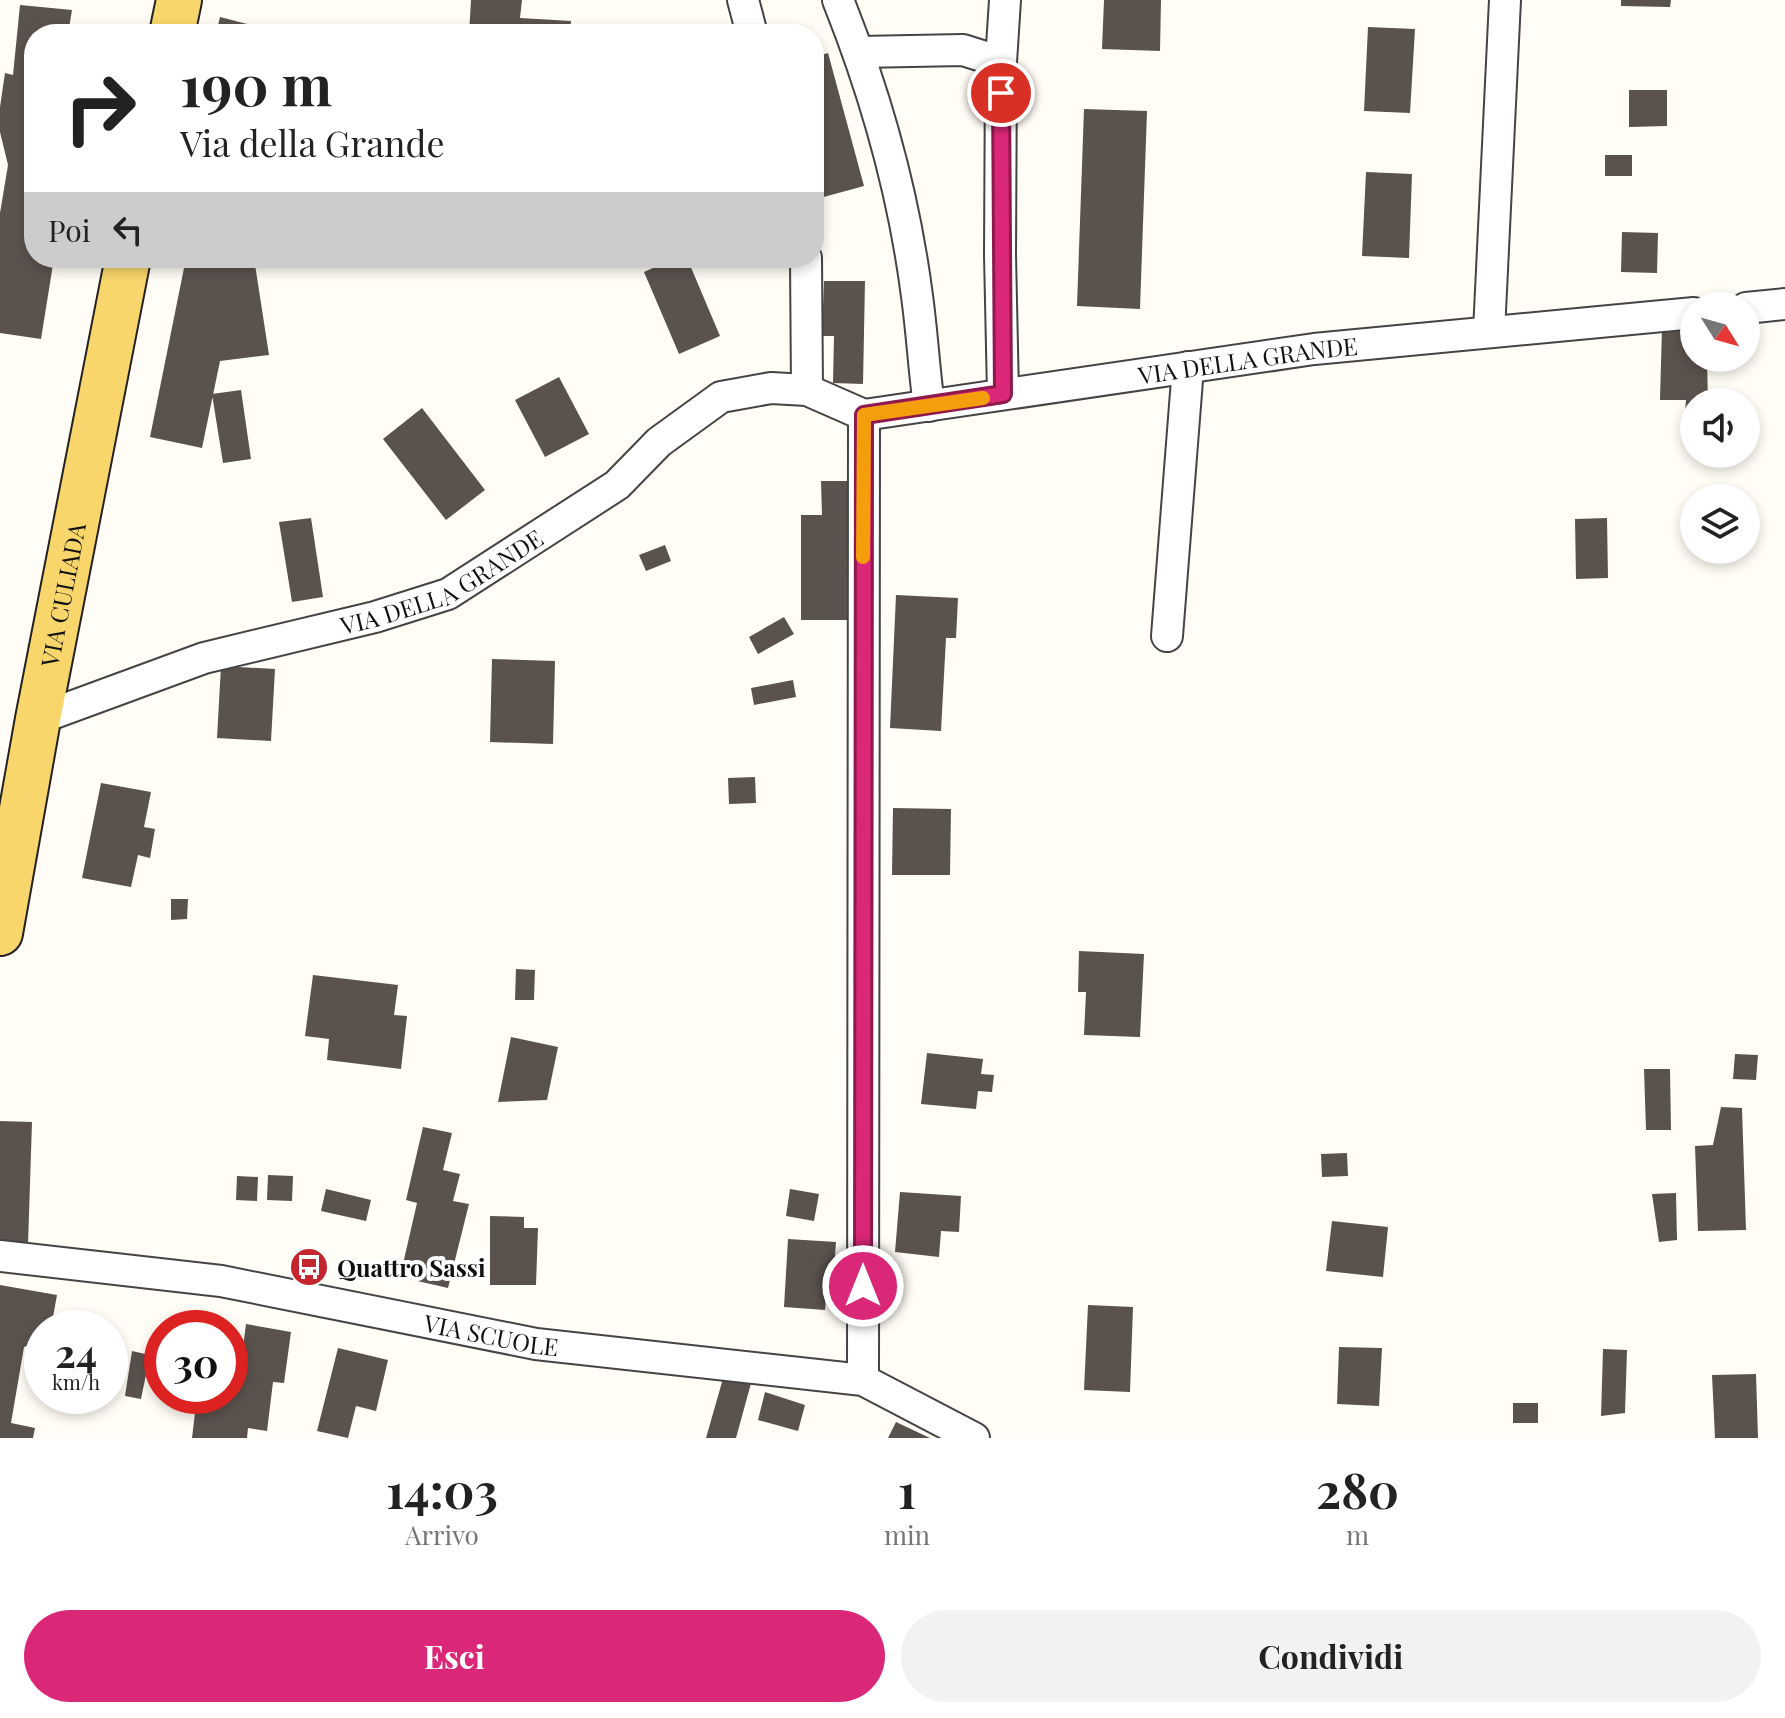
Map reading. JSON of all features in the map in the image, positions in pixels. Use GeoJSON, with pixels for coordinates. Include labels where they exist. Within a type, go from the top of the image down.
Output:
{"type":"FeatureCollection","features":[{"type":"Feature","properties":{"kind":"main road"},"geometry":{"type":"LineString","coordinates":[[174,24],[179,0]]}},
{"type":"Feature","properties":{"kind":"main road","name":"VIA CULIADA"},"geometry":{"type":"LineString","coordinates":[[0,933],[38,719],[126,268]]}},
{"type":"Feature","properties":{"kind":"street"},"geometry":{"type":"LineString","coordinates":[[743,0],[749,24]]}},
{"type":"Feature","properties":{"kind":"street"},"geometry":{"type":"LineString","coordinates":[[838,0],[859,52],[898,187],[917,295],[929,406]]}},
{"type":"Feature","properties":{"kind":"street"},"geometry":{"type":"LineString","coordinates":[[1003,394],[1001,62],[1005,0]]}},
{"type":"Feature","properties":{"kind":"street"},"geometry":{"type":"LineString","coordinates":[[1489,332],[1505,0]]}},
{"type":"Feature","properties":{"kind":"street"},"geometry":{"type":"LineString","coordinates":[[859,52],[963,50],[1001,62]]}},
{"type":"Feature","properties":{"kind":"street"},"geometry":{"type":"LineString","coordinates":[[806,268],[807,390]]}},
{"type":"Feature","properties":{"kind":"street"},"geometry":{"type":"LineString","coordinates":[[1760,307],[1785,304]]}},
{"type":"Feature","properties":{"kind":"street","name":"VIA DELLA GRANDE"},"geometry":{"type":"LineString","coordinates":[[38,719],[204,658],[375,617],[448,594],[617,485],[659,442],[721,397],[771,388],[807,390],[864,415],[1314,349],[1680,314]]}},
{"type":"Feature","properties":{"kind":"street"},"geometry":{"type":"LineString","coordinates":[[1167,636],[1188,367]]}},
{"type":"Feature","properties":{"kind":"street"},"geometry":{"type":"LineString","coordinates":[[863,1380],[864,415]]}},
{"type":"Feature","properties":{"kind":"street","name":"VIA SCUOLE"},"geometry":{"type":"LineString","coordinates":[[0,1256],[221,1281],[536,1344],[863,1380],[974,1438]]}},
{"type":"Feature","properties":{"kind":"building"},"geometry":{"type":"Polygon","coordinates":[[[471,0],[522,0],[520,18],[571,21],[571,24],[470,24],[471,0]]]}},
{"type":"Feature","properties":{"kind":"building"},"geometry":{"type":"Polygon","coordinates":[[[1104,0],[1161,0],[1160,51],[1102,49],[1104,0]]]}},
{"type":"Feature","properties":{"kind":"building"},"geometry":{"type":"Polygon","coordinates":[[[1621,0],[1671,0],[1670,7],[1621,6],[1621,0]]]}},
{"type":"Feature","properties":{"kind":"building"},"geometry":{"type":"Polygon","coordinates":[[[20,5],[72,10],[70,24],[24,24],[24,268],[52,268],[41,339],[0,333],[0,213],[8,165],[0,132],[0,107],[5,73],[13,75],[20,5]]]}},
{"type":"Feature","properties":{"kind":"building"},"geometry":{"type":"Polygon","coordinates":[[[220,17],[247,24],[218,24],[220,17]]]}},
{"type":"Feature","properties":{"kind":"building"},"geometry":{"type":"Polygon","coordinates":[[[1368,27],[1415,29],[1410,113],[1364,111],[1368,27]]]}},
{"type":"Feature","properties":{"kind":"building"},"geometry":{"type":"Polygon","coordinates":[[[828,53],[864,186],[824,197],[824,54],[828,53]]]}},
{"type":"Feature","properties":{"kind":"building"},"geometry":{"type":"Polygon","coordinates":[[[1629,90],[1667,90],[1667,126],[1629,127],[1629,90]]]}},
{"type":"Feature","properties":{"kind":"building"},"geometry":{"type":"Polygon","coordinates":[[[1084,109],[1147,111],[1140,309],[1077,306],[1084,109]]]}},
{"type":"Feature","properties":{"kind":"building"},"geometry":{"type":"Polygon","coordinates":[[[1605,155],[1632,155],[1632,176],[1605,176],[1605,155]]]}},
{"type":"Feature","properties":{"kind":"building"},"geometry":{"type":"Polygon","coordinates":[[[1366,172],[1412,174],[1409,258],[1362,256],[1366,172]]]}},
{"type":"Feature","properties":{"kind":"building"},"geometry":{"type":"Polygon","coordinates":[[[1622,232],[1658,233],[1657,273],[1621,272],[1622,232]]]}},
{"type":"Feature","properties":{"kind":"building"},"geometry":{"type":"Polygon","coordinates":[[[184,268],[256,268],[269,355],[220,361],[202,448],[150,437],[184,268]]]}},
{"type":"Feature","properties":{"kind":"building"},"geometry":{"type":"Polygon","coordinates":[[[653,268],[691,268],[720,336],[679,354],[644,272],[653,268]]]}},
{"type":"Feature","properties":{"kind":"building"},"geometry":{"type":"Polygon","coordinates":[[[824,281],[865,281],[863,384],[833,383],[834,336],[822,336],[824,281]]]}},
{"type":"Feature","properties":{"kind":"building"},"geometry":{"type":"Polygon","coordinates":[[[1662,327],[1680,328],[1680,372],[1707,372],[1708,388],[1680,388],[1680,400],[1660,400],[1662,327]]]}},
{"type":"Feature","properties":{"kind":"building"},"geometry":{"type":"Polygon","coordinates":[[[559,377],[589,434],[545,457],[515,400],[559,377]]]}},
{"type":"Feature","properties":{"kind":"building"},"geometry":{"type":"Polygon","coordinates":[[[241,390],[251,459],[223,463],[212,394],[241,390]]]}},
{"type":"Feature","properties":{"kind":"building"},"geometry":{"type":"Polygon","coordinates":[[[422,408],[485,490],[446,520],[383,439],[422,408]]]}},
{"type":"Feature","properties":{"kind":"building"},"geometry":{"type":"Polygon","coordinates":[[[821,481],[848,481],[848,620],[801,620],[801,515],[822,515],[821,481]]]}},
{"type":"Feature","properties":{"kind":"building"},"geometry":{"type":"Polygon","coordinates":[[[311,518],[323,597],[292,602],[279,522],[311,518]]]}},
{"type":"Feature","properties":{"kind":"building"},"geometry":{"type":"Polygon","coordinates":[[[1607,518],[1608,578],[1576,579],[1575,519],[1607,518]]]}},
{"type":"Feature","properties":{"kind":"building"},"geometry":{"type":"Polygon","coordinates":[[[665,545],[671,561],[646,571],[639,555],[665,545]]]}},
{"type":"Feature","properties":{"kind":"building"},"geometry":{"type":"Polygon","coordinates":[[[896,595],[958,598],[956,638],[946,638],[941,731],[890,728],[896,595]]]}},
{"type":"Feature","properties":{"kind":"building"},"geometry":{"type":"Polygon","coordinates":[[[784,617],[794,634],[758,654],[749,637],[784,617]]]}},
{"type":"Feature","properties":{"kind":"building"},"geometry":{"type":"Polygon","coordinates":[[[492,659],[555,661],[553,744],[490,742],[492,659]]]}},
{"type":"Feature","properties":{"kind":"building"},"geometry":{"type":"Polygon","coordinates":[[[221,666],[275,669],[271,741],[217,738],[221,666]]]}},
{"type":"Feature","properties":{"kind":"building"},"geometry":{"type":"Polygon","coordinates":[[[793,680],[796,697],[754,705],[751,688],[793,680]]]}},
{"type":"Feature","properties":{"kind":"building"},"geometry":{"type":"Polygon","coordinates":[[[755,777],[756,803],[729,804],[728,778],[755,777]]]}},
{"type":"Feature","properties":{"kind":"building"},"geometry":{"type":"Polygon","coordinates":[[[101,783],[151,792],[144,827],[155,829],[150,858],[138,855],[131,887],[82,878],[101,783]]]}},
{"type":"Feature","properties":{"kind":"building"},"geometry":{"type":"Polygon","coordinates":[[[893,808],[951,809],[950,875],[892,875],[893,808]]]}},
{"type":"Feature","properties":{"kind":"building"},"geometry":{"type":"Polygon","coordinates":[[[171,899],[188,899],[187,919],[171,920],[171,899]]]}},
{"type":"Feature","properties":{"kind":"building"},"geometry":{"type":"Polygon","coordinates":[[[1079,951],[1144,954],[1140,1037],[1084,1035],[1086,992],[1078,992],[1079,951]]]}},
{"type":"Feature","properties":{"kind":"building"},"geometry":{"type":"Polygon","coordinates":[[[516,969],[535,970],[534,1000],[515,1000],[516,969]]]}},
{"type":"Feature","properties":{"kind":"building"},"geometry":{"type":"Polygon","coordinates":[[[313,975],[398,985],[394,1015],[407,1016],[401,1069],[327,1060],[329,1039],[305,1036],[313,975]]]}},
{"type":"Feature","properties":{"kind":"building"},"geometry":{"type":"Polygon","coordinates":[[[511,1037],[558,1047],[547,1100],[498,1102],[511,1037]]]}},
{"type":"Feature","properties":{"kind":"building"},"geometry":{"type":"Polygon","coordinates":[[[927,1053],[983,1059],[981,1074],[994,1075],[992,1092],[978,1091],[976,1109],[921,1104],[927,1053]]]}},
{"type":"Feature","properties":{"kind":"building"},"geometry":{"type":"Polygon","coordinates":[[[1735,1054],[1758,1055],[1756,1080],[1733,1079],[1735,1054]]]}},
{"type":"Feature","properties":{"kind":"building"},"geometry":{"type":"Polygon","coordinates":[[[1644,1069],[1670,1069],[1671,1130],[1646,1130],[1644,1069]]]}},
{"type":"Feature","properties":{"kind":"building"},"geometry":{"type":"Polygon","coordinates":[[[1721,1107],[1742,1108],[1746,1230],[1698,1231],[1695,1146],[1713,1145],[1721,1107]]]}},
{"type":"Feature","properties":{"kind":"building"},"geometry":{"type":"Polygon","coordinates":[[[0,1121],[32,1122],[28,1245],[0,1244],[0,1121]]]}},
{"type":"Feature","properties":{"kind":"building"},"geometry":{"type":"Polygon","coordinates":[[[423,1127],[452,1133],[443,1170],[460,1174],[453,1201],[469,1204],[448,1288],[400,1277],[417,1203],[406,1200],[423,1127]]]}},
{"type":"Feature","properties":{"kind":"building"},"geometry":{"type":"Polygon","coordinates":[[[1347,1153],[1348,1176],[1322,1177],[1321,1154],[1347,1153]]]}},
{"type":"Feature","properties":{"kind":"building"},"geometry":{"type":"Polygon","coordinates":[[[268,1175],[293,1176],[292,1201],[267,1200],[268,1175]]]}},
{"type":"Feature","properties":{"kind":"building"},"geometry":{"type":"Polygon","coordinates":[[[237,1176],[258,1177],[257,1201],[236,1200],[237,1176]]]}},
{"type":"Feature","properties":{"kind":"building"},"geometry":{"type":"Polygon","coordinates":[[[326,1189],[371,1200],[366,1221],[321,1211],[326,1189]]]}},
{"type":"Feature","properties":{"kind":"building"},"geometry":{"type":"Polygon","coordinates":[[[790,1189],[819,1194],[814,1221],[786,1216],[790,1189]]]}},
{"type":"Feature","properties":{"kind":"building"},"geometry":{"type":"Polygon","coordinates":[[[900,1192],[961,1196],[959,1232],[941,1231],[939,1257],[895,1252],[900,1192]]]}},
{"type":"Feature","properties":{"kind":"building"},"geometry":{"type":"Polygon","coordinates":[[[1676,1193],[1677,1240],[1659,1242],[1652,1194],[1676,1193]]]}},
{"type":"Feature","properties":{"kind":"building"},"geometry":{"type":"Polygon","coordinates":[[[490,1216],[524,1217],[524,1228],[538,1228],[536,1285],[490,1285],[490,1216]]]}},
{"type":"Feature","properties":{"kind":"building"},"geometry":{"type":"Polygon","coordinates":[[[1332,1221],[1388,1227],[1383,1277],[1326,1271],[1332,1221]]]}},
{"type":"Feature","properties":{"kind":"building"},"geometry":{"type":"Polygon","coordinates":[[[788,1239],[836,1242],[833,1284],[827,1283],[825,1310],[784,1307],[788,1239]]]}},
{"type":"Feature","properties":{"kind":"building"},"geometry":{"type":"Polygon","coordinates":[[[0,1285],[57,1295],[54,1310],[24,1310],[24,1347],[11,1423],[35,1428],[33,1438],[0,1438],[0,1285]]]}},
{"type":"Feature","properties":{"kind":"building"},"geometry":{"type":"Polygon","coordinates":[[[1088,1305],[1133,1307],[1130,1392],[1084,1390],[1088,1305]]]}},
{"type":"Feature","properties":{"kind":"building"},"geometry":{"type":"Polygon","coordinates":[[[248,1324],[291,1332],[284,1383],[273,1382],[267,1431],[248,1428],[247,1438],[192,1438],[195,1414],[248,1414],[248,1324]]]}},
{"type":"Feature","properties":{"kind":"building"},"geometry":{"type":"Polygon","coordinates":[[[1339,1347],[1382,1348],[1379,1406],[1337,1404],[1339,1347]]]}},
{"type":"Feature","properties":{"kind":"building"},"geometry":{"type":"Polygon","coordinates":[[[338,1348],[388,1360],[376,1411],[356,1406],[348,1438],[317,1431],[338,1348]]]}},
{"type":"Feature","properties":{"kind":"building"},"geometry":{"type":"Polygon","coordinates":[[[1603,1349],[1627,1350],[1625,1413],[1601,1416],[1603,1349]]]}},
{"type":"Feature","properties":{"kind":"building"},"geometry":{"type":"Polygon","coordinates":[[[132,1351],[144,1354],[141,1399],[128,1397],[132,1351]]]}},
{"type":"Feature","properties":{"kind":"building"},"geometry":{"type":"Polygon","coordinates":[[[726,1368],[753,1376],[736,1438],[706,1438],[726,1368]]]}},
{"type":"Feature","properties":{"kind":"building"},"geometry":{"type":"Polygon","coordinates":[[[1756,1374],[1758,1438],[1715,1438],[1712,1375],[1756,1374]]]}},
{"type":"Feature","properties":{"kind":"building"},"geometry":{"type":"Polygon","coordinates":[[[765,1392],[805,1405],[798,1431],[758,1420],[765,1392]]]}},
{"type":"Feature","properties":{"kind":"building"},"geometry":{"type":"Polygon","coordinates":[[[1513,1403],[1538,1403],[1538,1423],[1513,1423],[1513,1403]]]}},
{"type":"Feature","properties":{"kind":"building"},"geometry":{"type":"Polygon","coordinates":[[[896,1422],[930,1438],[888,1438],[896,1422]]]}},
{"type":"Feature","properties":{"kind":"slow traffic"},"geometry":{"type":"LineString","coordinates":[[863,557],[864,415],[983,398]]}},
{"type":"Feature","properties":{"kind":"place","name":"Quattro Sassi"},"geometry":{"type":"Point","coordinates":[309,1267]}},
{"type":"Feature","properties":{"kind":"route"},"geometry":{"type":"LineString","coordinates":[[863,1286],[864,415],[1003,394],[1001,93]]}}]}
